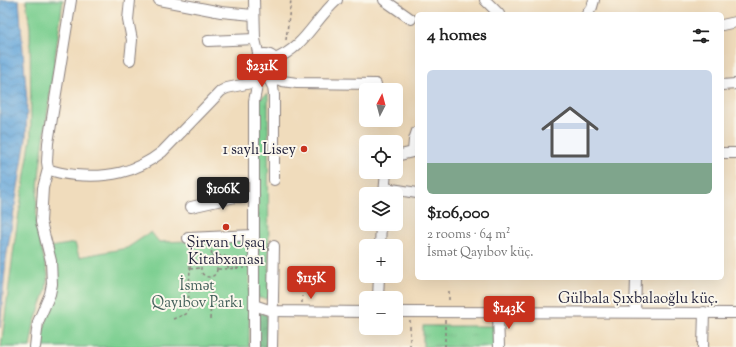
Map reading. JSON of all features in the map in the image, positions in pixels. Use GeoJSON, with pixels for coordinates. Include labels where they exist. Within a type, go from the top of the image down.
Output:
{"type":"FeatureCollection","features":[{"type":"Feature","properties":{"kind":"street"},"geometry":{"type":"LineString","coordinates":[[36,347],[38,322],[50,294],[52,284],[51,261],[41,222],[43,188],[48,169],[47,162],[50,124],[71,0]]}},
{"type":"Feature","properties":{"kind":"street"},"geometry":{"type":"LineString","coordinates":[[130,0],[128,20],[132,40],[130,60]]}},
{"type":"Feature","properties":{"kind":"street"},"geometry":{"type":"LineString","coordinates":[[159,0],[221,12],[253,15]]}},
{"type":"Feature","properties":{"kind":"street"},"geometry":{"type":"LineString","coordinates":[[254,0],[253,15],[255,39],[259,57]]}},
{"type":"Feature","properties":{"kind":"street"},"geometry":{"type":"LineString","coordinates":[[275,59],[297,46],[337,0]]}},
{"type":"Feature","properties":{"kind":"street"},"geometry":{"type":"LineString","coordinates":[[384,0],[411,19]]}},
{"type":"Feature","properties":{"kind":"street"},"geometry":{"type":"LineString","coordinates":[[485,0],[497,12]]}},
{"type":"Feature","properties":{"kind":"street"},"geometry":{"type":"LineString","coordinates":[[588,12],[594,0]]}},
{"type":"Feature","properties":{"kind":"street"},"geometry":{"type":"LineString","coordinates":[[724,25],[736,22]]}},
{"type":"Feature","properties":{"kind":"street"},"geometry":{"type":"LineString","coordinates":[[208,42],[255,39]]}},
{"type":"Feature","properties":{"kind":"street"},"geometry":{"type":"LineString","coordinates":[[275,59],[267,55],[259,57],[254,64],[256,73],[282,81],[297,83],[359,84]]}},
{"type":"Feature","properties":{"kind":"street"},"geometry":{"type":"LineString","coordinates":[[48,169],[56,173],[94,177],[120,173],[137,168],[152,160],[162,152],[221,91],[227,88],[251,83],[267,76],[277,68],[275,59]]}},
{"type":"Feature","properties":{"kind":"street"},"geometry":{"type":"LineString","coordinates":[[267,76],[273,87],[274,95],[274,180]]}},
{"type":"Feature","properties":{"kind":"street"},"geometry":{"type":"LineString","coordinates":[[254,347],[254,100],[267,76]]}},
{"type":"Feature","properties":{"kind":"street"},"geometry":{"type":"LineString","coordinates":[[724,85],[736,84]]}},
{"type":"Feature","properties":{"kind":"street"},"geometry":{"type":"LineString","coordinates":[[403,155],[415,152],[415,137]]}},
{"type":"Feature","properties":{"kind":"street"},"geometry":{"type":"LineString","coordinates":[[724,152],[736,153]]}},
{"type":"Feature","properties":{"kind":"street"},"geometry":{"type":"LineString","coordinates":[[403,192],[415,193]]}},
{"type":"Feature","properties":{"kind":"street"},"geometry":{"type":"LineString","coordinates":[[191,207],[235,197],[254,197]]}},
{"type":"Feature","properties":{"kind":"street"},"geometry":{"type":"LineString","coordinates":[[190,238],[254,235]]}},
{"type":"Feature","properties":{"kind":"street"},"geometry":{"type":"LineString","coordinates":[[272,347],[274,246]]}},
{"type":"Feature","properties":{"kind":"street"},"geometry":{"type":"LineString","coordinates":[[635,312],[636,280]]}},
{"type":"Feature","properties":{"kind":"street"},"geometry":{"type":"LineString","coordinates":[[254,305],[272,311],[359,312]]}},
{"type":"Feature","properties":{"kind":"street","name":"Gülbala Şıxbalaoğlu küç."},"geometry":{"type":"LineString","coordinates":[[403,312],[736,312]]}},
{"type":"Feature","properties":{"kind":"street"},"geometry":{"type":"LineString","coordinates":[[703,347],[704,312]]}},
{"type":"Feature","properties":{"kind":"street"},"geometry":{"type":"LineString","coordinates":[[498,313],[498,347]]}},
{"type":"Feature","properties":{"kind":"path"},"geometry":{"type":"LineString","coordinates":[[286,40],[291,0]]}},
{"type":"Feature","properties":{"kind":"path"},"geometry":{"type":"LineString","coordinates":[[211,260],[212,237]]}},
{"type":"Feature","properties":{"kind":"path"},"geometry":{"type":"LineString","coordinates":[[173,318],[188,312],[190,238]]}},
{"type":"Feature","properties":{"kind":"path"},"geometry":{"type":"LineString","coordinates":[[212,255],[226,256],[228,258],[228,269]]}},
{"type":"Feature","properties":{"kind":"path"},"geometry":{"type":"LineString","coordinates":[[200,268],[204,262],[211,260]]}},
{"type":"Feature","properties":{"kind":"path"},"geometry":{"type":"LineString","coordinates":[[210,277],[214,275],[217,269],[217,265],[211,260]]}},
{"type":"Feature","properties":{"kind":"path"},"geometry":{"type":"LineString","coordinates":[[190,269],[200,268]]}},
{"type":"Feature","properties":{"kind":"path"},"geometry":{"type":"LineString","coordinates":[[200,268],[203,275],[210,277]]}},
{"type":"Feature","properties":{"kind":"path"},"geometry":{"type":"LineString","coordinates":[[217,269],[254,268]]}},
{"type":"Feature","properties":{"kind":"path"},"geometry":{"type":"LineString","coordinates":[[210,277],[212,283],[210,319]]}},
{"type":"Feature","properties":{"kind":"path"},"geometry":{"type":"LineString","coordinates":[[189,283],[212,283]]}},
{"type":"Feature","properties":{"kind":"path"},"geometry":{"type":"LineString","coordinates":[[445,347],[449,291]]}},
{"type":"Feature","properties":{"kind":"path"},"geometry":{"type":"LineString","coordinates":[[410,312],[410,347]]}},
{"type":"Feature","properties":{"kind":"green space"},"geometry":{"type":"Polygon","coordinates":[[[26,0],[63,0],[37,199],[36,228],[48,274],[46,290],[34,324],[30,347],[1,347],[16,232],[31,137],[30,28],[26,0]]]}},
{"type":"Feature","properties":{"kind":"green space"},"geometry":{"type":"Polygon","coordinates":[[[267,60],[270,61],[270,71],[263,72],[260,71],[259,64],[260,61],[267,60]]]}},
{"type":"Feature","properties":{"kind":"green space"},"geometry":{"type":"Polygon","coordinates":[[[268,94],[269,299],[258,298],[258,100],[268,94]]]}},
{"type":"Feature","properties":{"kind":"green space","name":"İsmət Qayıbov Parkı"},"geometry":{"type":"Polygon","coordinates":[[[151,232],[159,242],[250,239],[249,347],[41,347],[42,335],[55,293],[51,247],[75,243],[79,257],[127,248],[151,232]]]}},
{"type":"Feature","properties":{"kind":"green space"},"geometry":{"type":"Polygon","coordinates":[[[258,312],[267,315],[267,347],[258,347],[258,312]]]}},
{"type":"Feature","properties":{"kind":"green space"},"geometry":{"type":"Polygon","coordinates":[[[423,326],[495,326],[495,347],[423,347],[423,326]]]}},
{"type":"Feature","properties":{"kind":"water"},"geometry":{"type":"Polygon","coordinates":[[[0,0],[19,0],[27,101],[26,139],[6,259],[0,328],[0,0]]]}},
{"type":"Feature","properties":{"kind":"place","name":"1 saylı Lisey"},"geometry":{"type":"Point","coordinates":[304,149]}},
{"type":"Feature","properties":{"kind":"place","name":"Şirvan Uşaq Kitabxanası"},"geometry":{"type":"Point","coordinates":[226,227]}}]}
